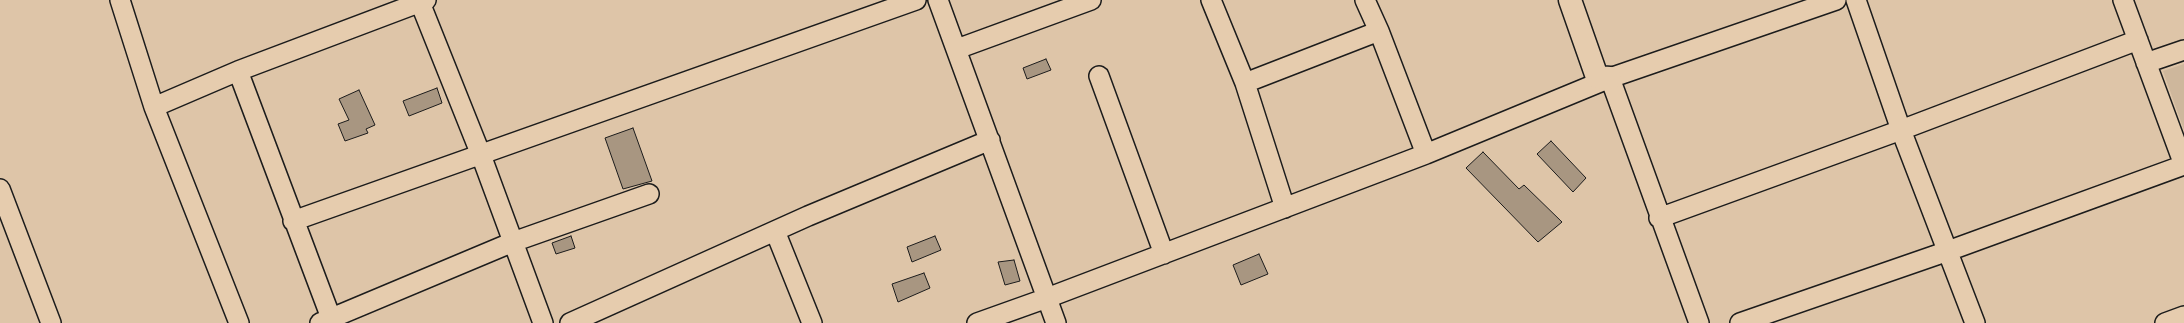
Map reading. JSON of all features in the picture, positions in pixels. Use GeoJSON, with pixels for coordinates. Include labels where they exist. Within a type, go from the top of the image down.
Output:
{"type":"FeatureCollection","features":[{"type":"Feature","properties":{"kind":"street"},"geometry":{"type":"LineString","coordinates":[[120,0],[154,107],[239,323]]}},
{"type":"Feature","properties":{"kind":"street"},"geometry":{"type":"LineString","coordinates":[[294,221],[916,0]]}},
{"type":"Feature","properties":{"kind":"street"},"geometry":{"type":"LineString","coordinates":[[938,0],[1056,323]]}},
{"type":"Feature","properties":{"kind":"street"},"geometry":{"type":"LineString","coordinates":[[957,49],[1091,0]]}},
{"type":"Feature","properties":{"kind":"street"},"geometry":{"type":"LineString","coordinates":[[1211,0],[1245,83],[1285,208]]}},
{"type":"Feature","properties":{"kind":"street"},"geometry":{"type":"LineString","coordinates":[[1364,0],[1379,31],[1426,154]]}},
{"type":"Feature","properties":{"kind":"street"},"geometry":{"type":"LineString","coordinates":[[1570,0],[1598,77],[1610,78]]}},
{"type":"Feature","properties":{"kind":"street"},"geometry":{"type":"LineString","coordinates":[[977,323],[1164,254],[1426,154],[1610,78],[1836,0]]}},
{"type":"Feature","properties":{"kind":"street"},"geometry":{"type":"LineString","coordinates":[[1856,0],[1901,130],[1974,323]]}},
{"type":"Feature","properties":{"kind":"street"},"geometry":{"type":"LineString","coordinates":[[1740,323],[1948,251],[2184,165],[2123,0]]}},
{"type":"Feature","properties":{"kind":"street"},"geometry":{"type":"LineString","coordinates":[[154,107],[238,71],[422,1],[543,323]]}},
{"type":"Feature","properties":{"kind":"street"},"geometry":{"type":"LineString","coordinates":[[1245,83],[1379,31]]}},
{"type":"Feature","properties":{"kind":"street"},"geometry":{"type":"LineString","coordinates":[[1659,218],[1901,130],[2138,40]]}},
{"type":"Feature","properties":{"kind":"street"},"geometry":{"type":"LineString","coordinates":[[2146,62],[2184,50]]}},
{"type":"Feature","properties":{"kind":"street"},"geometry":{"type":"LineString","coordinates":[[238,71],[294,221],[325,321],[513,242],[649,194]]}},
{"type":"Feature","properties":{"kind":"street"},"geometry":{"type":"LineString","coordinates":[[1099,76],[1164,254]]}},
{"type":"Feature","properties":{"kind":"street"},"geometry":{"type":"LineString","coordinates":[[1610,78],[1659,218],[1699,323]]}},
{"type":"Feature","properties":{"kind":"street"},"geometry":{"type":"LineString","coordinates":[[570,323],[775,231],[990,140]]}},
{"type":"Feature","properties":{"kind":"street"},"geometry":{"type":"LineString","coordinates":[[0,189],[4,214],[51,323]]}},
{"type":"Feature","properties":{"kind":"street"},"geometry":{"type":"LineString","coordinates":[[775,231],[812,323]]}},
{"type":"Feature","properties":{"kind":"street"},"geometry":{"type":"LineString","coordinates":[[2165,323],[2184,316]]}},
{"type":"Feature","properties":{"kind":"shaded area"},"geometry":{"type":"Polygon","coordinates":[[[2184,64],[2184,130],[2163,71],[2184,64]]]}},
{"type":"Feature","properties":{"kind":"building"},"geometry":{"type":"Polygon","coordinates":[[[1046,59],[1051,70],[1027,79],[1023,68],[1046,59]]]}},
{"type":"Feature","properties":{"kind":"building"},"geometry":{"type":"Polygon","coordinates":[[[437,88],[442,103],[409,116],[403,101],[437,88]]]}},
{"type":"Feature","properties":{"kind":"building"},"geometry":{"type":"Polygon","coordinates":[[[359,90],[375,125],[366,129],[368,133],[345,141],[338,124],[349,120],[339,99],[359,90]]]}},
{"type":"Feature","properties":{"kind":"building"},"geometry":{"type":"Polygon","coordinates":[[[633,128],[652,181],[623,189],[605,138],[633,128]]]}},
{"type":"Feature","properties":{"kind":"building"},"geometry":{"type":"Polygon","coordinates":[[[1551,141],[1586,178],[1573,192],[1537,154],[1551,141]]]}},
{"type":"Feature","properties":{"kind":"building"},"geometry":{"type":"Polygon","coordinates":[[[1483,152],[1519,189],[1524,185],[1562,222],[1538,242],[1466,168],[1483,152]]]}},
{"type":"Feature","properties":{"kind":"building"},"geometry":{"type":"Polygon","coordinates":[[[571,236],[575,248],[556,254],[552,243],[571,236]]]}},
{"type":"Feature","properties":{"kind":"building"},"geometry":{"type":"Polygon","coordinates":[[[935,236],[941,250],[912,262],[907,247],[935,236]]]}},
{"type":"Feature","properties":{"kind":"building"},"geometry":{"type":"Polygon","coordinates":[[[1259,254],[1268,274],[1241,285],[1233,265],[1259,254]]]}},
{"type":"Feature","properties":{"kind":"building"},"geometry":{"type":"Polygon","coordinates":[[[1014,260],[1020,281],[1005,285],[998,262],[1014,260]]]}},
{"type":"Feature","properties":{"kind":"building"},"geometry":{"type":"Polygon","coordinates":[[[924,273],[930,288],[898,302],[892,284],[924,273]]]}}]}
